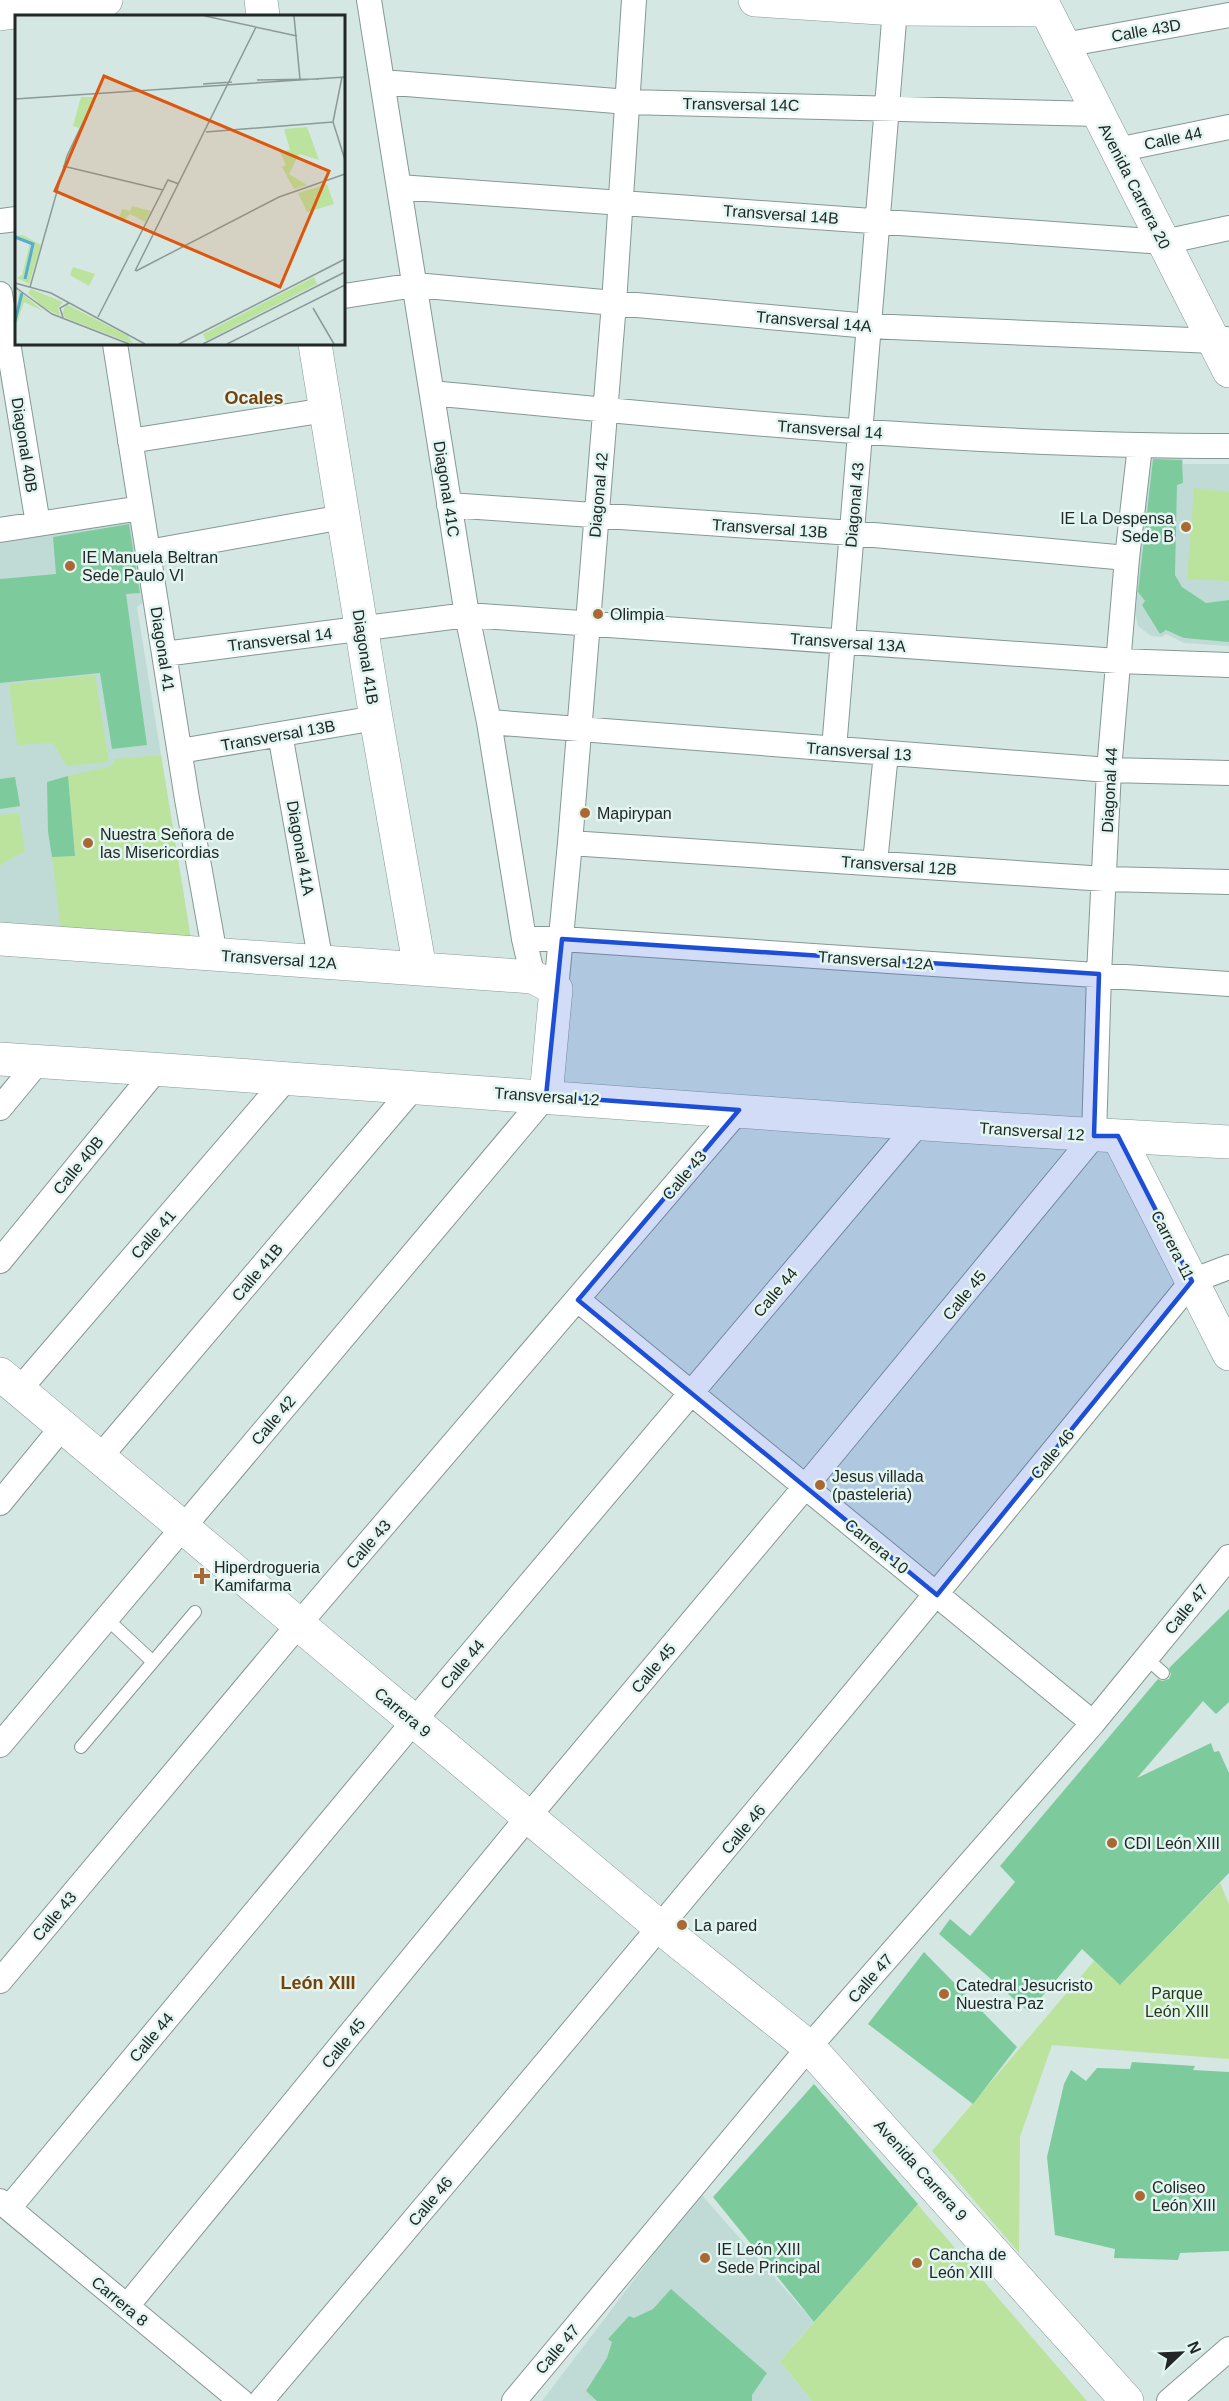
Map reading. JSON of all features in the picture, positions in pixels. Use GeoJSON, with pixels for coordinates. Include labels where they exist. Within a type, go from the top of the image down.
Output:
{"type":"FeatureCollection","features":[{"type":"Feature","properties":{"kind":"street"},"geometry":{"type":"LineString","coordinates":[[0,14],[106,0]]}},
{"type":"Feature","properties":{"kind":"street"},"geometry":{"type":"LineString","coordinates":[[261,0],[263,15]]}},
{"type":"Feature","properties":{"kind":"street","name":"Diagonal 41C"},"geometry":{"type":"LineString","coordinates":[[369,0],[467,615],[489,722],[524,939],[544,983]]}},
{"type":"Feature","properties":{"kind":"street","name":"Diagonal 42"},"geometry":{"type":"LineString","coordinates":[[544,983],[562,939],[614,303],[634,0]]}},
{"type":"Feature","properties":{"kind":"street"},"geometry":{"type":"LineString","coordinates":[[755,0],[895,9],[1044,5]]}},
{"type":"Feature","properties":{"kind":"street","name":"Avenida Carrera 20"},"geometry":{"type":"LineString","coordinates":[[1044,5],[1164,242],[1221,340],[1229,371]]}},
{"type":"Feature","properties":{"kind":"street","name":"Diagonal 43"},"geometry":{"type":"LineString","coordinates":[[834,749],[895,9]]}},
{"type":"Feature","properties":{"kind":"street","name":"Calle 43D"},"geometry":{"type":"LineString","coordinates":[[1064,45],[1229,15]]}},
{"type":"Feature","properties":{"kind":"street","name":"Transversal 14C"},"geometry":{"type":"LineString","coordinates":[[382,82],[628,102],[1099,114]]}},
{"type":"Feature","properties":{"kind":"street","name":"Calle 44"},"geometry":{"type":"LineString","coordinates":[[1117,150],[1229,127]]}},
{"type":"Feature","properties":{"kind":"street","name":"Transversal 14B"},"geometry":{"type":"LineString","coordinates":[[399,187],[1164,242],[1229,228]]}},
{"type":"Feature","properties":{"kind":"street"},"geometry":{"type":"LineString","coordinates":[[0,221],[15,219]]}},
{"type":"Feature","properties":{"kind":"street","name":"Transversal 14A"},"geometry":{"type":"LineString","coordinates":[[345,296],[415,285],[869,326],[1221,340]]}},
{"type":"Feature","properties":{"kind":"street","name":"Diagonal 40B"},"geometry":{"type":"LineString","coordinates":[[0,294],[38,524]]}},
{"type":"Feature","properties":{"kind":"street","name":"Diagonal 41"},"geometry":{"type":"LineString","coordinates":[[115,345],[215,955]]}},
{"type":"Feature","properties":{"kind":"street","name":"Diagonal 41B"},"geometry":{"type":"LineString","coordinates":[[315,345],[376,718],[420,969]]}},
{"type":"Feature","properties":{"kind":"street","name":"Transversal 14"},"geometry":{"type":"LineString","coordinates":[[432,393],[860,432],[1140,446],[1229,446]]}},
{"type":"Feature","properties":{"kind":"street"},"geometry":{"type":"LineString","coordinates":[[130,441],[326,410]]}},
{"type":"Feature","properties":{"kind":"street","name":"Diagonal 44"},"geometry":{"type":"LineString","coordinates":[[1106,1136],[1099,974],[1109,770],[1127,558],[1140,446]]}},
{"type":"Feature","properties":{"kind":"street","name":"Transversal 13B"},"geometry":{"type":"LineString","coordinates":[[449,505],[852,533],[1127,558]]}},
{"type":"Feature","properties":{"kind":"street"},"geometry":{"type":"LineString","coordinates":[[0,530],[141,508]]}},
{"type":"Feature","properties":{"kind":"street"},"geometry":{"type":"LineString","coordinates":[[148,552],[343,517]]}},
{"type":"Feature","properties":{"kind":"street","name":"Transversal 14"},"geometry":{"type":"LineString","coordinates":[[164,654],[467,615]]}},
{"type":"Feature","properties":{"kind":"street","name":"Transversal 13A"},"geometry":{"type":"LineString","coordinates":[[467,615],[1118,661],[1229,665]]}},
{"type":"Feature","properties":{"kind":"street","name":"Transversal 13B"},"geometry":{"type":"LineString","coordinates":[[180,751],[376,718]]}},
{"type":"Feature","properties":{"kind":"street","name":"Transversal 13"},"geometry":{"type":"LineString","coordinates":[[489,722],[1109,770],[1229,773]]}},
{"type":"Feature","properties":{"kind":"street","name":"Diagonal 41A"},"geometry":{"type":"LineString","coordinates":[[280,734],[321,963]]}},
{"type":"Feature","properties":{"kind":"street"},"geometry":{"type":"LineString","coordinates":[[875,863],[885,753]]}},
{"type":"Feature","properties":{"kind":"street","name":"Transversal 12B"},"geometry":{"type":"LineString","coordinates":[[570,843],[1105,879],[1229,882]]}},
{"type":"Feature","properties":{"kind":"street","name":"Transversal 12A"},"geometry":{"type":"LineString","coordinates":[[0,939],[420,969],[544,983]]}},
{"type":"Feature","properties":{"kind":"street","name":"Transversal 12A"},"geometry":{"type":"LineString","coordinates":[[524,939],[562,939],[1229,984]]}},
{"type":"Feature","properties":{"kind":"street"},"geometry":{"type":"LineString","coordinates":[[544,983],[546,1096]]}},
{"type":"Feature","properties":{"kind":"street","name":"Transversal 12"},"geometry":{"type":"LineString","coordinates":[[0,1059],[415,1086],[1106,1136]]}},
{"type":"Feature","properties":{"kind":"street"},"geometry":{"type":"LineString","coordinates":[[0,1108],[38,1062]]}},
{"type":"Feature","properties":{"kind":"street","name":"Calle 40B"},"geometry":{"type":"LineString","coordinates":[[0,1261],[156,1070]]}},
{"type":"Feature","properties":{"kind":"street","name":"Calle 41"},"geometry":{"type":"LineString","coordinates":[[9,1382],[287,1078]]}},
{"type":"Feature","properties":{"kind":"street","name":"Calle 41B"},"geometry":{"type":"LineString","coordinates":[[100,1457],[415,1086]]}},
{"type":"Feature","properties":{"kind":"street","name":"Calle 42"},"geometry":{"type":"LineString","coordinates":[[0,1745],[546,1096]]}},
{"type":"Feature","properties":{"kind":"street","name":"Calle 43"},"geometry":{"type":"LineString","coordinates":[[0,1981],[299,1624],[739,1110]]}},
{"type":"Feature","properties":{"kind":"street","name":"Calle 44"},"geometry":{"type":"LineString","coordinates":[[5,2205],[919,1123]]}},
{"type":"Feature","properties":{"kind":"street"},"geometry":{"type":"LineString","coordinates":[[1106,1136],[1229,1142]]}},
{"type":"Feature","properties":{"kind":"street","name":"Carrera 11"},"geometry":{"type":"LineString","coordinates":[[1106,1136],[1192,1281],[1229,1354]]}},
{"type":"Feature","properties":{"kind":"street","name":"Calle 45"},"geometry":{"type":"LineString","coordinates":[[127,2306],[528,1817],[1106,1136]]}},
{"type":"Feature","properties":{"kind":"street"},"geometry":{"type":"LineString","coordinates":[[1192,1281],[1229,1267]]}},
{"type":"Feature","properties":{"kind":"street","name":"Calle 46"},"geometry":{"type":"LineString","coordinates":[[261,2401],[661,1928],[937,1595],[1192,1281]]}},
{"type":"Feature","properties":{"kind":"street","name":"Carrera 10"},"geometry":{"type":"LineString","coordinates":[[578,1300],[1093,1723]]}},
{"type":"Feature","properties":{"kind":"street","name":"Carrera 9"},"geometry":{"type":"LineString","coordinates":[[9,1382],[661,1928],[809,2047]]}},
{"type":"Feature","properties":{"kind":"street"},"geometry":{"type":"LineString","coordinates":[[1,1501],[63,1426]]}},
{"type":"Feature","properties":{"kind":"street","name":"Calle 47"},"geometry":{"type":"LineString","coordinates":[[514,2401],[809,2047],[1093,1723],[1155,1666],[1229,1557]]}},
{"type":"Feature","properties":{"kind":"street","name":"Avenida Carrera 9"},"geometry":{"type":"LineString","coordinates":[[809,2047],[1127,2401]]}},
{"type":"Feature","properties":{"kind":"street","name":"Carrera 8"},"geometry":{"type":"LineString","coordinates":[[5,2205],[241,2401]]}},
{"type":"Feature","properties":{"kind":"street"},"geometry":{"type":"LineString","coordinates":[[1169,2401],[1229,2349]]}},
{"type":"Feature","properties":{"kind":"lane"},"geometry":{"type":"LineString","coordinates":[[81,1747],[195,1612]]}},
{"type":"Feature","properties":{"kind":"lane"},"geometry":{"type":"LineString","coordinates":[[106,1618],[152,1661]]}},
{"type":"Feature","properties":{"kind":"highlighted area"},"geometry":{"type":"Polygon","coordinates":[[[562,939],[1099,974],[1094,1136],[1118,1136],[1192,1281],[937,1595],[578,1300],[739,1110],[546,1096],[562,939]]]}},
{"type":"Feature","properties":{"kind":"shaded area","name":"IE La Despensa Sede B"},"geometry":{"type":"Polygon","coordinates":[[[1148,457],[1183,458],[1183,464],[1229,464],[1229,646],[1184,643],[1166,634],[1162,637],[1151,636],[1138,626],[1135,612],[1148,457]]]}},
{"type":"Feature","properties":{"kind":"shaded area","name":"Nuestra Señora de las Misericordias"},"geometry":{"type":"Polygon","coordinates":[[[133,518],[145,601],[137,607],[192,946],[0,931],[0,539],[133,518]]]}},
{"type":"Feature","properties":{"kind":"shaded area","name":"IE León XIII Sede Principal"},"geometry":{"type":"Polygon","coordinates":[[[700,2193],[814,2322],[780,2361],[812,2401],[542,2401],[700,2193]]]}},
{"type":"Feature","properties":{"kind":"green space"},"geometry":{"type":"Polygon","coordinates":[[[1194,488],[1229,492],[1229,581],[1187,579],[1194,488]]]}},
{"type":"Feature","properties":{"kind":"green space"},"geometry":{"type":"Polygon","coordinates":[[[95,675],[109,762],[67,766],[53,743],[17,745],[9,684],[95,675]]]}},
{"type":"Feature","properties":{"kind":"green space"},"geometry":{"type":"Polygon","coordinates":[[[161,755],[191,939],[61,931],[52,857],[75,855],[68,776],[111,766],[115,759],[161,755]]]}},
{"type":"Feature","properties":{"kind":"green space"},"geometry":{"type":"Polygon","coordinates":[[[19,813],[25,851],[0,865],[0,815],[19,813]]]}},
{"type":"Feature","properties":{"kind":"green space","name":"Parque León XIII"},"geometry":{"type":"Polygon","coordinates":[[[1220,1883],[1229,1904],[1229,2059],[1052,2045],[1020,2137],[1019,2253],[932,2151],[1094,1961],[1121,1984],[1220,1883]]]}},
{"type":"Feature","properties":{"kind":"green space","name":"Cancha de León XIII"},"geometry":{"type":"Polygon","coordinates":[[[918,2204],[1087,2401],[812,2401],[780,2361],[918,2204]]]}},
{"type":"Feature","properties":{"kind":"building"},"geometry":{"type":"Polygon","coordinates":[[[1153,459],[1182,460],[1183,483],[1177,485],[1175,575],[1182,587],[1206,603],[1229,600],[1229,642],[1184,638],[1166,630],[1160,634],[1142,605],[1145,601],[1138,592],[1153,459]]]}},
{"type":"Feature","properties":{"kind":"building"},"geometry":{"type":"Polygon","coordinates":[[[129,524],[140,593],[126,594],[147,745],[112,749],[100,673],[0,683],[0,579],[56,574],[53,537],[129,524]]]}},
{"type":"Feature","properties":{"kind":"building"},"geometry":{"type":"Polygon","coordinates":[[[68,776],[75,856],[52,857],[48,832],[47,782],[68,776]]]}},
{"type":"Feature","properties":{"kind":"building"},"geometry":{"type":"Polygon","coordinates":[[[15,777],[20,806],[0,809],[0,779],[15,777]]]}},
{"type":"Feature","properties":{"kind":"building","name":"CDI León XIII"},"geometry":{"type":"Polygon","coordinates":[[[1229,1609],[1229,1702],[1216,1714],[1203,1701],[1137,1778],[1211,1743],[1214,1752],[1219,1751],[1229,1773],[1229,1873],[1120,1985],[1082,1949],[1029,2012],[939,1934],[950,1919],[970,1936],[1015,1882],[1000,1866],[1158,1679],[1162,1681],[1169,1679],[1171,1674],[1169,1668],[1229,1609]]]}},
{"type":"Feature","properties":{"kind":"building","name":"Catedral Jesucristo Nuestra Paz"},"geometry":{"type":"Polygon","coordinates":[[[924,1952],[1017,2047],[973,2104],[868,2024],[924,1952]]]}},
{"type":"Feature","properties":{"kind":"building","name":"Coliseo León XIII"},"geometry":{"type":"Polygon","coordinates":[[[1132,2062],[1195,2066],[1193,2070],[1229,2072],[1229,2251],[1180,2253],[1178,2260],[1114,2258],[1115,2249],[1055,2235],[1047,2157],[1064,2084],[1071,2070],[1086,2081],[1097,2068],[1130,2069],[1132,2062]]]}},
{"type":"Feature","properties":{"kind":"building"},"geometry":{"type":"Polygon","coordinates":[[[814,2084],[918,2204],[814,2322],[713,2197],[814,2084]]]}},
{"type":"Feature","properties":{"kind":"building"},"geometry":{"type":"Polygon","coordinates":[[[671,2289],[767,2373],[752,2395],[752,2401],[597,2401],[586,2391],[607,2358],[612,2342],[608,2339],[629,2316],[634,2318],[653,2309],[671,2289]]]}},
{"type":"Feature","properties":{"kind":"place","name":"IE La Despensa Sede B"},"geometry":{"type":"Point","coordinates":[1186,527]}},
{"type":"Feature","properties":{"kind":"place","name":"IE Manuela Beltran Sede Paulo VI"},"geometry":{"type":"Point","coordinates":[70,566]}},
{"type":"Feature","properties":{"kind":"place","name":"Olimpia"},"geometry":{"type":"Point","coordinates":[598,614]}},
{"type":"Feature","properties":{"kind":"place","name":"Mapirypan"},"geometry":{"type":"Point","coordinates":[585,813]}},
{"type":"Feature","properties":{"kind":"place","name":"Nuestra Señora de las Misericordias"},"geometry":{"type":"Point","coordinates":[88,843]}},
{"type":"Feature","properties":{"kind":"place","name":"Jesus villada (pasteleria)"},"geometry":{"type":"Point","coordinates":[820,1485]}},
{"type":"Feature","properties":{"kind":"place","name":"Hiperdrogueria Kamifarma"},"geometry":{"type":"Point","coordinates":[202,1576]}},
{"type":"Feature","properties":{"kind":"place","name":"CDI León XIII"},"geometry":{"type":"Point","coordinates":[1112,1843]}},
{"type":"Feature","properties":{"kind":"place","name":"La pared"},"geometry":{"type":"Point","coordinates":[682,1925]}},
{"type":"Feature","properties":{"kind":"place","name":"Catedral Jesucristo Nuestra Paz"},"geometry":{"type":"Point","coordinates":[944,1994]}},
{"type":"Feature","properties":{"kind":"place","name":"Coliseo León XIII"},"geometry":{"type":"Point","coordinates":[1140,2196]}},
{"type":"Feature","properties":{"kind":"place","name":"IE León XIII Sede Principal"},"geometry":{"type":"Point","coordinates":[705,2258]}},
{"type":"Feature","properties":{"kind":"place","name":"Cancha de León XIII"},"geometry":{"type":"Point","coordinates":[917,2263]}},
{"type":"Feature","properties":{"kind":"district","name":"Ocales"},"geometry":{"type":"Point","coordinates":[254,398]}},
{"type":"Feature","properties":{"kind":"district","name":"León XIII"},"geometry":{"type":"Point","coordinates":[318,1983]}}]}
